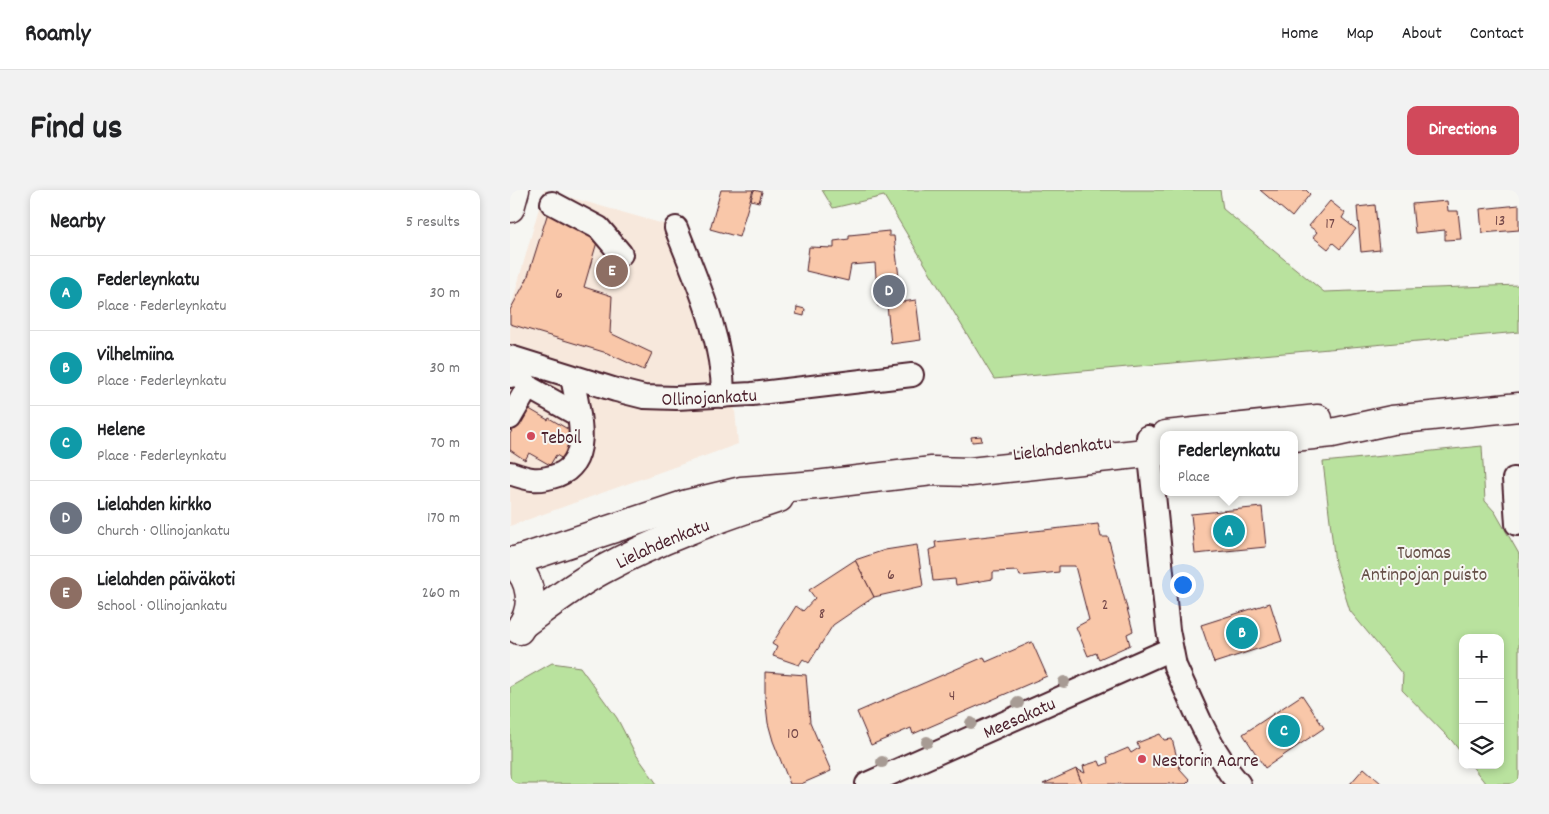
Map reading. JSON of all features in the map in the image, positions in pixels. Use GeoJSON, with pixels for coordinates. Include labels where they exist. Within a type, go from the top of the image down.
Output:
{"type":"FeatureCollection","features":[{"type":"Feature","properties":{"kind":"main road"},"geometry":{"type":"LineString","coordinates":[[510,208],[515,190]]}},
{"type":"Feature","properties":{"kind":"main road","name":"Lielahdenkatu"},"geometry":{"type":"LineString","coordinates":[[1298,437],[1332,433],[1392,420],[1519,407]]}},
{"type":"Feature","properties":{"kind":"main road","name":"Lielahdenkatu"},"geometry":{"type":"LineString","coordinates":[[1237,431],[1331,418],[1392,420]]}},
{"type":"Feature","properties":{"kind":"main road","name":"Lielahdenkatu"},"geometry":{"type":"LineString","coordinates":[[511,562],[687,504],[742,491],[816,485],[932,470],[970,460],[1060,446],[1158,442]]}},
{"type":"Feature","properties":{"kind":"main road","name":"Lielahdenkatu"},"geometry":{"type":"LineString","coordinates":[[517,631],[564,593],[618,562],[713,521],[816,485]]}},
{"type":"Feature","properties":{"kind":"main road"},"geometry":{"type":"LineString","coordinates":[[511,562],[525,577],[530,596],[528,615],[517,631]]}},
{"type":"Feature","properties":{"kind":"street"},"geometry":{"type":"LineString","coordinates":[[552,203],[599,228],[621,254]]}},
{"type":"Feature","properties":{"kind":"street"},"geometry":{"type":"LineString","coordinates":[[676,228],[709,312],[724,374],[724,396]]}},
{"type":"Feature","properties":{"kind":"street"},"geometry":{"type":"LineString","coordinates":[[510,418],[518,371],[578,415]]}},
{"type":"Feature","properties":{"kind":"street","name":"Ollinojankatu"},"geometry":{"type":"LineString","coordinates":[[518,371],[572,377],[644,397],[676,398],[807,389],[912,375]]}},
{"type":"Feature","properties":{"kind":"street"},"geometry":{"type":"LineString","coordinates":[[510,474],[528,480],[544,480],[568,471],[579,453],[581,430],[572,377]]}},
{"type":"Feature","properties":{"kind":"street"},"geometry":{"type":"LineString","coordinates":[[1158,442],[1160,474]]}},
{"type":"Feature","properties":{"kind":"street"},"geometry":{"type":"LineString","coordinates":[[1514,480],[1517,524]]}},
{"type":"Feature","properties":{"kind":"street"},"geometry":{"type":"LineString","coordinates":[[1161,496],[1171,649],[1175,666],[1200,721],[1221,759],[1240,784]]}},
{"type":"Feature","properties":{"kind":"street","name":"Meesakatu"},"geometry":{"type":"LineString","coordinates":[[866,784],[1171,649]]}},
{"type":"Feature","properties":{"kind":"shaded area"},"geometry":{"type":"Polygon","coordinates":[[[544,190],[692,232],[723,337],[730,383],[645,385],[510,345],[510,311],[544,190]]]}},
{"type":"Feature","properties":{"kind":"shaded area"},"geometry":{"type":"Polygon","coordinates":[[[510,362],[613,393],[734,399],[738,444],[510,526],[510,362]]]}},
{"type":"Feature","properties":{"kind":"green space"},"geometry":{"type":"Polygon","coordinates":[[[822,190],[1220,190],[1223,209],[1324,292],[1519,285],[1519,332],[994,379],[884,196],[833,208],[822,190]]]}},
{"type":"Feature","properties":{"kind":"green space","name":"Tuomas Antinpojan puisto"},"geometry":{"type":"Polygon","coordinates":[[[1482,446],[1485,501],[1495,512],[1519,554],[1519,784],[1486,784],[1474,769],[1504,769],[1504,634],[1459,634],[1459,750],[1402,690],[1403,675],[1350,611],[1335,563],[1323,462],[1482,446]]]}},
{"type":"Feature","properties":{"kind":"green space"},"geometry":{"type":"Polygon","coordinates":[[[552,663],[580,667],[617,718],[635,753],[657,784],[510,784],[510,687],[552,663]]]}},
{"type":"Feature","properties":{"kind":"building"},"geometry":{"type":"Polygon","coordinates":[[[721,190],[753,190],[739,237],[710,229],[721,190]]]}},
{"type":"Feature","properties":{"kind":"building"},"geometry":{"type":"Polygon","coordinates":[[[754,190],[762,192],[759,202],[751,200],[754,190]]]}},
{"type":"Feature","properties":{"kind":"building"},"geometry":{"type":"Polygon","coordinates":[[[1260,190],[1306,190],[1310,194],[1292,217],[1260,190]]]}},
{"type":"Feature","properties":{"kind":"building"},"geometry":{"type":"Polygon","coordinates":[[[1330,201],[1345,213],[1342,218],[1356,229],[1340,249],[1333,243],[1328,249],[1313,237],[1317,232],[1309,226],[1330,201]]]}},
{"type":"Feature","properties":{"kind":"building"},"geometry":{"type":"Polygon","coordinates":[[[1447,201],[1448,211],[1458,211],[1461,239],[1445,240],[1445,230],[1415,233],[1412,204],[1447,201]]]}},
{"type":"Feature","properties":{"kind":"building"},"geometry":{"type":"Polygon","coordinates":[[[1375,205],[1380,250],[1361,252],[1357,207],[1375,205]]]}},
{"type":"Feature","properties":{"kind":"building"},"geometry":{"type":"Polygon","coordinates":[[[1519,205],[1519,230],[1482,233],[1480,209],[1519,205]]]}},
{"type":"Feature","properties":{"kind":"building"},"geometry":{"type":"Polygon","coordinates":[[[550,206],[599,235],[584,287],[612,296],[610,333],[652,353],[644,370],[607,353],[510,324],[510,310],[527,279],[550,206]]]}},
{"type":"Feature","properties":{"kind":"building"},"geometry":{"type":"Polygon","coordinates":[[[889,231],[889,236],[894,236],[902,302],[916,300],[921,340],[891,344],[887,305],[878,306],[875,263],[851,265],[848,281],[806,271],[809,247],[834,248],[834,241],[849,239],[849,235],[889,231]]]}},
{"type":"Feature","properties":{"kind":"building"},"geometry":{"type":"Polygon","coordinates":[[[797,307],[805,309],[804,316],[796,314],[797,307]]]}},
{"type":"Feature","properties":{"kind":"building"},"geometry":{"type":"Polygon","coordinates":[[[526,407],[571,431],[565,440],[572,444],[563,459],[556,455],[550,465],[529,453],[525,460],[510,450],[510,434],[526,407]]]}},
{"type":"Feature","properties":{"kind":"building"},"geometry":{"type":"Polygon","coordinates":[[[981,436],[982,441],[972,442],[971,437],[981,436]]]}},
{"type":"Feature","properties":{"kind":"building"},"geometry":{"type":"Polygon","coordinates":[[[1262,507],[1266,547],[1195,554],[1191,514],[1262,507]]]}},
{"type":"Feature","properties":{"kind":"building"},"geometry":{"type":"Polygon","coordinates":[[[1098,524],[1101,537],[1108,537],[1133,631],[1127,634],[1130,645],[1099,659],[1096,653],[1088,656],[1076,627],[1089,620],[1075,566],[1059,566],[1059,572],[1020,576],[1018,571],[993,572],[993,579],[956,585],[955,579],[933,581],[929,550],[936,548],[935,542],[1098,524]]]}},
{"type":"Feature","properties":{"kind":"building"},"geometry":{"type":"Polygon","coordinates":[[[917,545],[923,586],[874,597],[855,560],[885,550],[917,545]]]}},
{"type":"Feature","properties":{"kind":"building"},"geometry":{"type":"Polygon","coordinates":[[[855,560],[874,597],[833,625],[809,663],[803,659],[799,665],[773,656],[777,647],[772,644],[796,606],[803,611],[815,598],[809,590],[855,560]]]}},
{"type":"Feature","properties":{"kind":"building"},"geometry":{"type":"Polygon","coordinates":[[[1270,603],[1282,641],[1214,663],[1201,625],[1270,603]]]}},
{"type":"Feature","properties":{"kind":"building"},"geometry":{"type":"Polygon","coordinates":[[[1032,642],[1047,676],[913,734],[911,728],[871,745],[857,712],[984,657],[986,662],[1032,642]]]}},
{"type":"Feature","properties":{"kind":"building"},"geometry":{"type":"Polygon","coordinates":[[[765,672],[806,675],[810,722],[831,771],[801,784],[790,784],[768,723],[765,672]]]}},
{"type":"Feature","properties":{"kind":"building"},"geometry":{"type":"Polygon","coordinates":[[[1302,695],[1324,728],[1265,768],[1243,734],[1302,695]]]}},
{"type":"Feature","properties":{"kind":"building","name":"Nestorin Aarre"},"geometry":{"type":"Polygon","coordinates":[[[1160,734],[1164,740],[1172,739],[1180,769],[1190,780],[1186,784],[1082,784],[1076,769],[1085,773],[1083,766],[1099,761],[1101,766],[1108,763],[1107,757],[1128,748],[1131,753],[1139,748],[1137,743],[1160,734]]]}},
{"type":"Feature","properties":{"kind":"building"},"geometry":{"type":"Polygon","coordinates":[[[1364,768],[1382,784],[1350,784],[1364,768]]]}},
{"type":"Feature","properties":{"kind":"building"},"geometry":{"type":"Polygon","coordinates":[[[1076,769],[1082,784],[1043,784],[1076,769]]]}},
{"type":"Feature","properties":{"kind":"place","name":"Lielahden päiväkoti"},"geometry":{"type":"Point","coordinates":[612,271]}},
{"type":"Feature","properties":{"kind":"place","name":"Lielahden kirkko"},"geometry":{"type":"Point","coordinates":[889,291]}},
{"type":"Feature","properties":{"kind":"place","name":"Teboil"},"geometry":{"type":"Point","coordinates":[531,436]}},
{"type":"Feature","properties":{"kind":"place","name":"Federleynkatu"},"geometry":{"type":"Point","coordinates":[1229,531]}},
{"type":"Feature","properties":{"kind":"place","name":"Vilhelmiina"},"geometry":{"type":"Point","coordinates":[1242,633]}},
{"type":"Feature","properties":{"kind":"place","name":"Helene"},"geometry":{"type":"Point","coordinates":[1284,731]}},
{"type":"Feature","properties":{"kind":"place","name":"Nestorin Aarre"},"geometry":{"type":"Point","coordinates":[1142,759]}}]}
